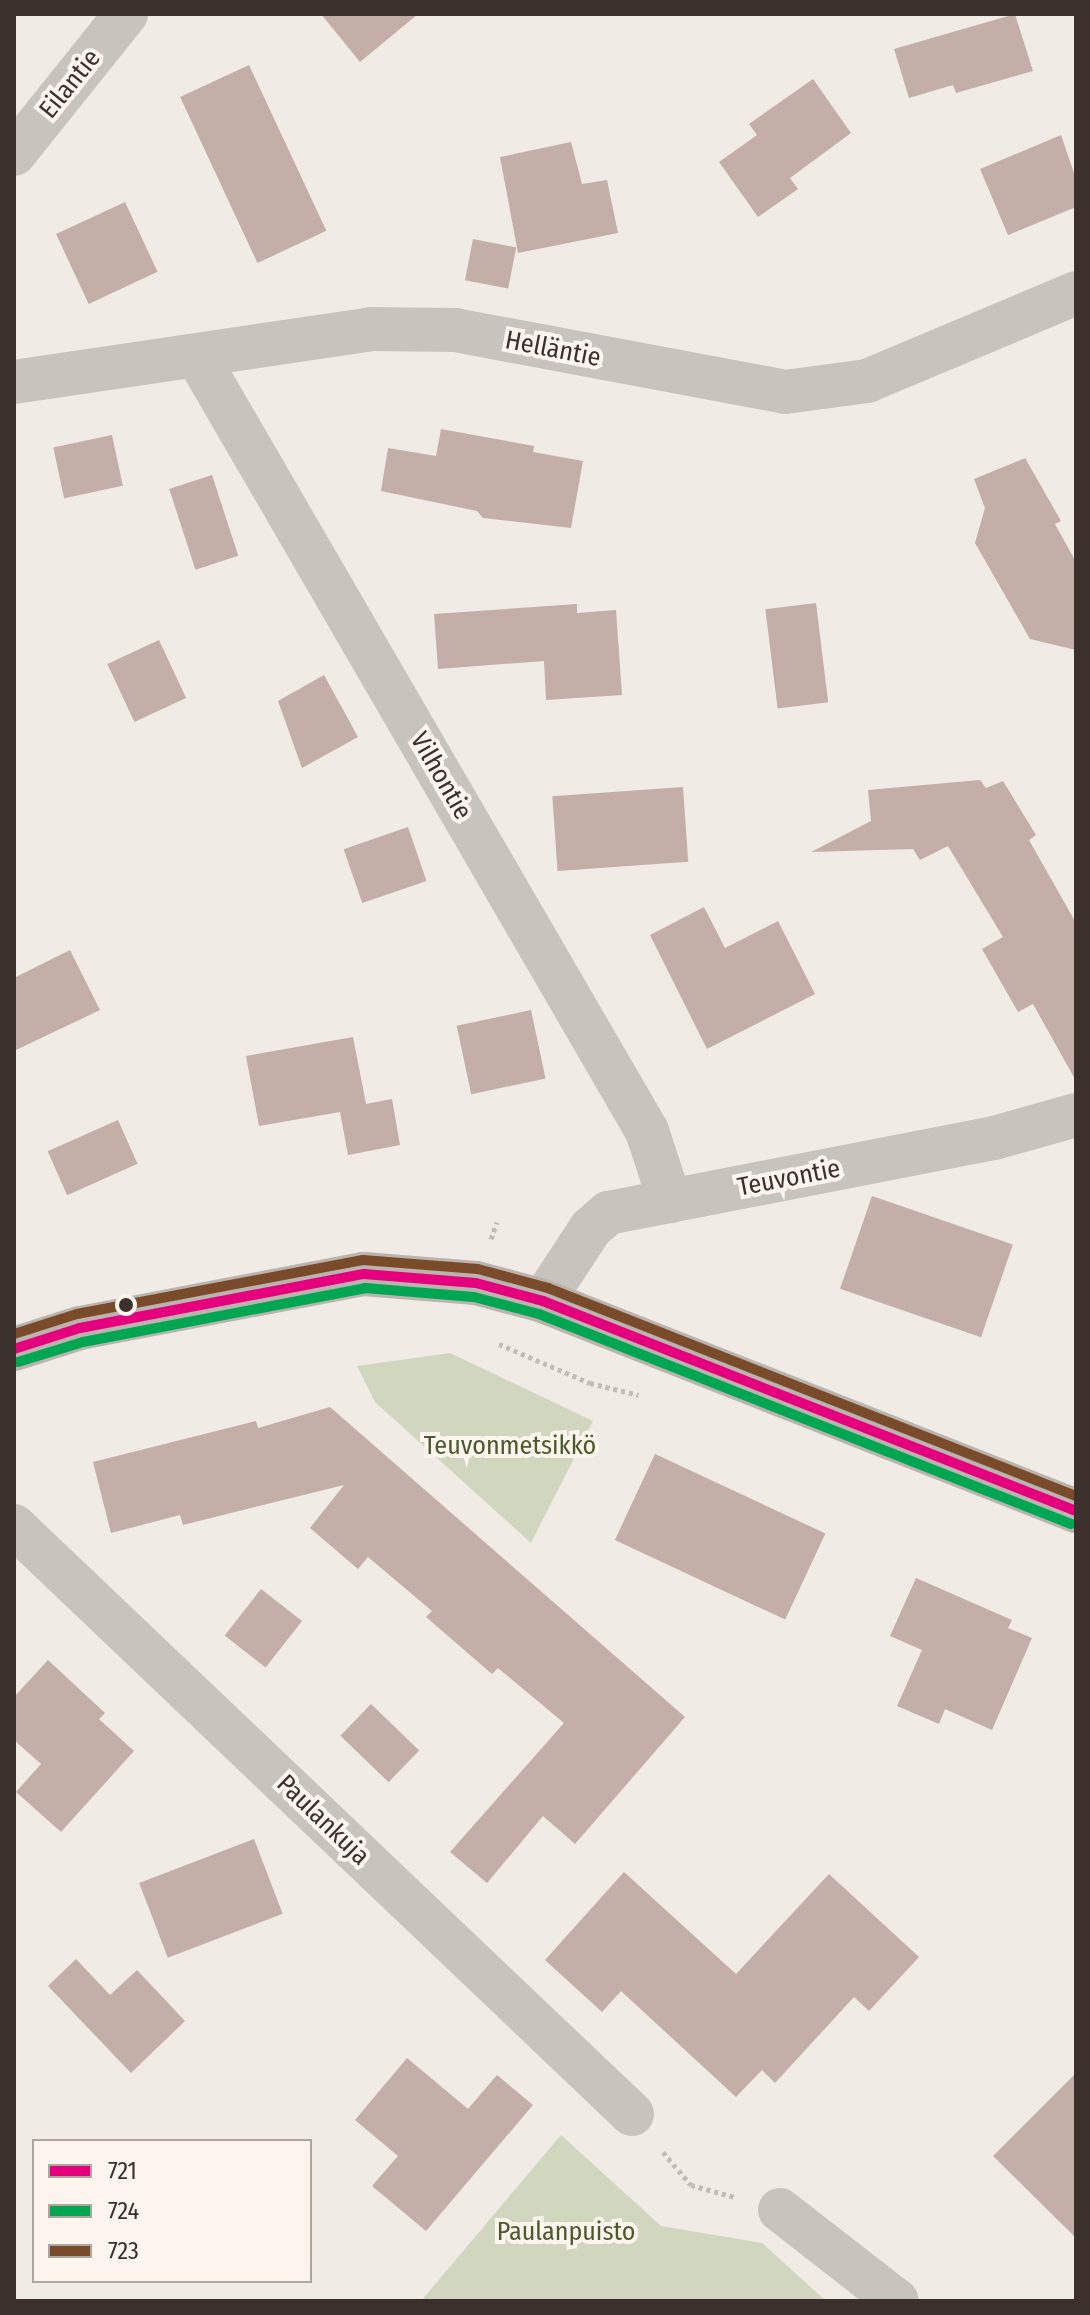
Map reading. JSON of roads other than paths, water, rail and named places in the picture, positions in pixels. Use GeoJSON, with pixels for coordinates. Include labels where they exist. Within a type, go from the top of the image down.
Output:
{"type":"FeatureCollection","features":[{"type":"Feature","properties":{"kind":"street","name":"Eilantie"},"geometry":{"type":"LineString","coordinates":[[14,154],[126,14]]}},
{"type":"Feature","properties":{"kind":"street","name":"Helläntie"},"geometry":{"type":"LineString","coordinates":[[14,382],[371,329],[455,330],[785,392],[867,381],[1076,293]]}},
{"type":"Feature","properties":{"kind":"street","name":"Vilhontie"},"geometry":{"type":"LineString","coordinates":[[197,356],[647,1131],[670,1201]]}},
{"type":"Feature","properties":{"kind":"street","name":"Teuvontie"},"geometry":{"type":"LineString","coordinates":[[543,1301],[591,1228],[608,1213],[994,1138],[1076,1115]]}},
{"type":"Feature","properties":{"kind":"street"},"geometry":{"type":"LineString","coordinates":[[14,1349],[111,1321],[364,1274],[476,1283],[543,1301],[1076,1511]]}},
{"type":"Feature","properties":{"kind":"street","name":"Paulankuja"},"geometry":{"type":"LineString","coordinates":[[14,1526],[632,2114]]}},
{"type":"Feature","properties":{"kind":"street"},"geometry":{"type":"LineString","coordinates":[[780,2210],[897,2301]]}},
{"type":"Feature","properties":{"kind":"park label","name":"Teuvonmetsikkö"},"geometry":{"type":"Point","coordinates":[510,1446]}},
{"type":"Feature","properties":{"kind":"park label","name":"Paulanpuisto"},"geometry":{"type":"Point","coordinates":[566,2232]}}]}
